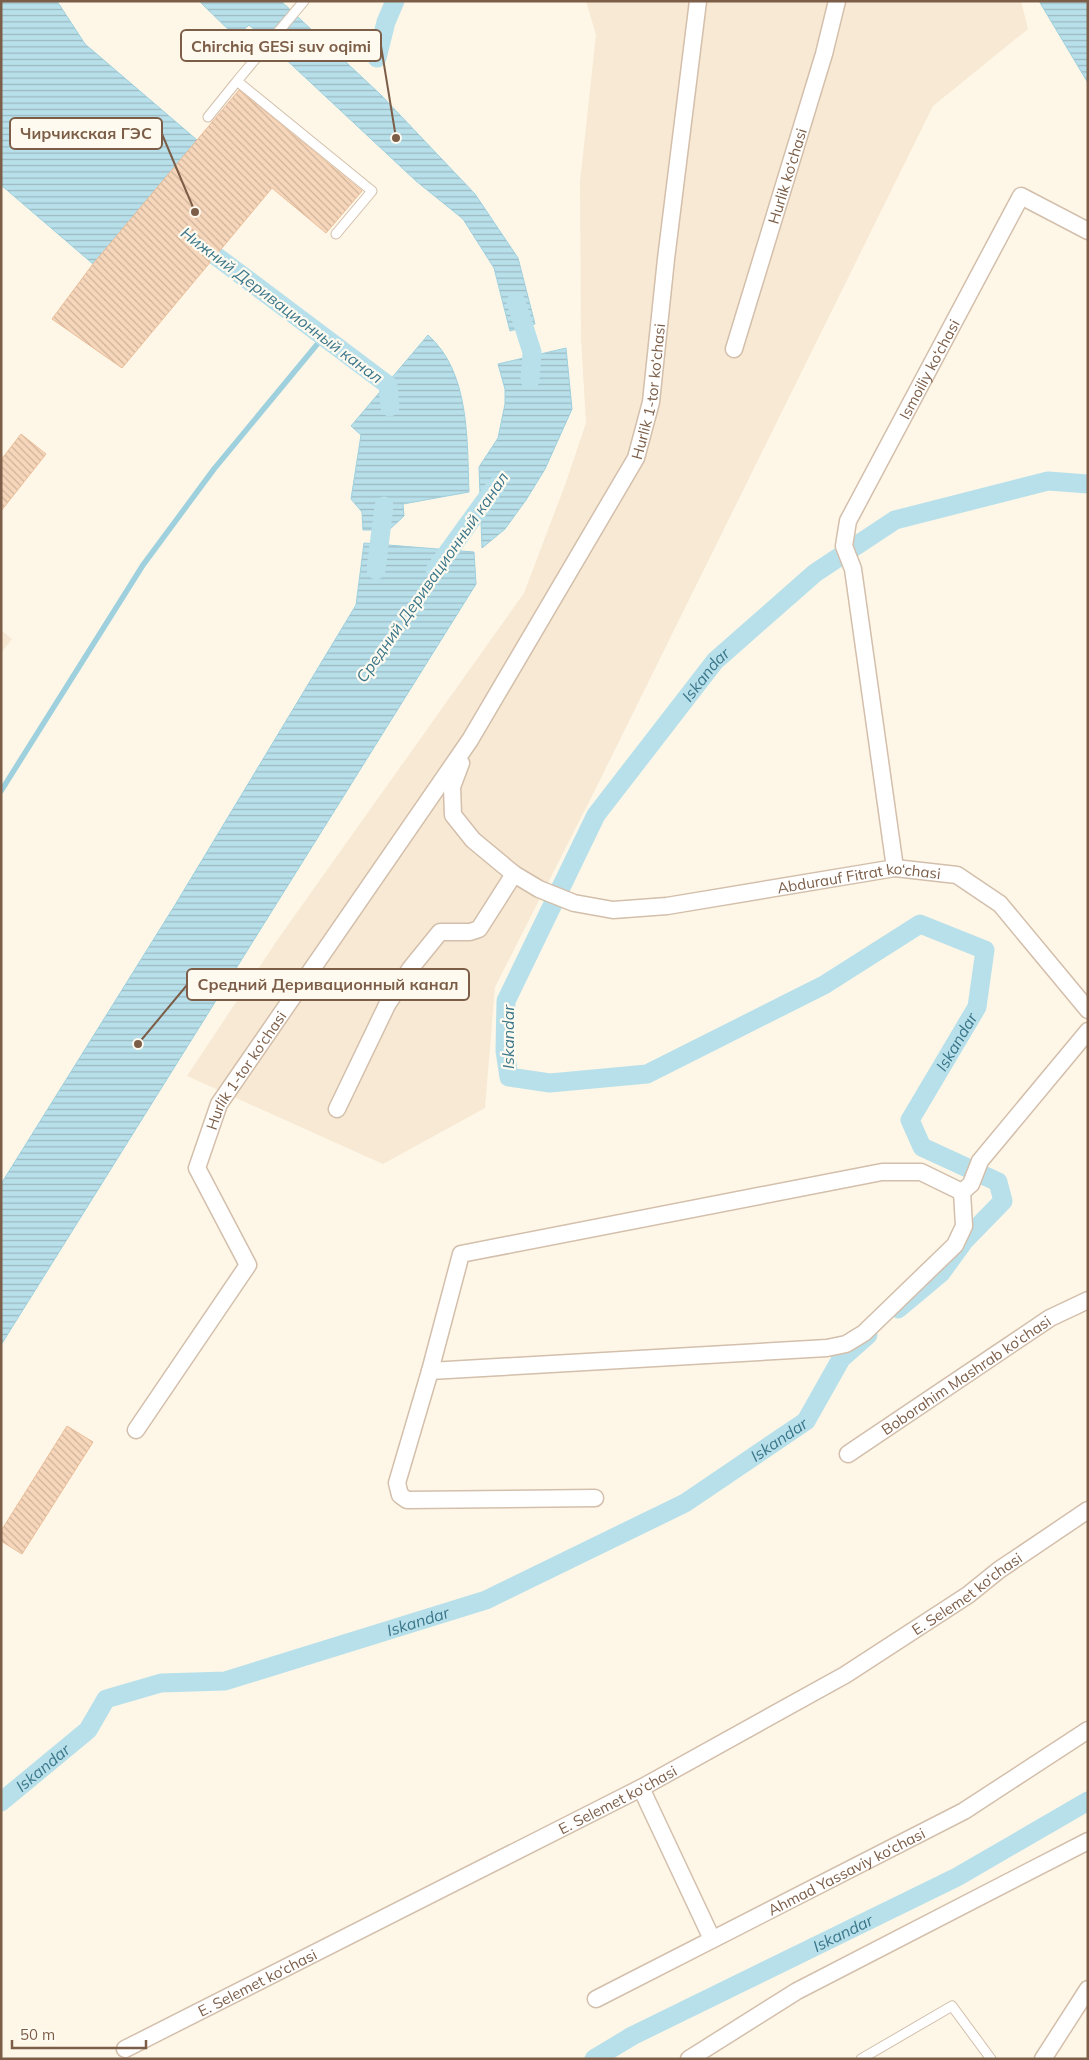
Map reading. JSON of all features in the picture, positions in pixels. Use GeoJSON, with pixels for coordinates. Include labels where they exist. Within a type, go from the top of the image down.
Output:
{"type":"FeatureCollection","features":[{"type":"Feature","properties":{"kind":"street","name":"Hurlik 1-tor ko‘chasi"},"geometry":{"type":"LineString","coordinates":[[136,1430],[248,1265],[196,1168],[219,1104],[470,740],[636,458],[651,402],[666,259],[698,1]]}},
{"type":"Feature","properties":{"kind":"street","name":"Hurlik ko‘chasi"},"geometry":{"type":"LineString","coordinates":[[734,349],[824,54],[837,1]]}},
{"type":"Feature","properties":{"kind":"street","name":"Ismoiliy ko‘chasi"},"geometry":{"type":"LineString","coordinates":[[894,868],[853,569],[844,546],[848,520],[1021,196],[1088,231]]}},
{"type":"Feature","properties":{"kind":"street","name":"Hurlik 1-tor ko‘chasi"},"geometry":{"type":"LineString","coordinates":[[470,740],[452,787],[453,815],[473,840],[514,874],[539,889]]}},
{"type":"Feature","properties":{"kind":"street","name":"Abdurauf Fitrat ko‘chasi"},"geometry":{"type":"LineString","coordinates":[[539,889],[574,903],[613,910],[667,906],[894,868],[957,875],[1000,904],[1088,1010]]}},
{"type":"Feature","properties":{"kind":"street"},"geometry":{"type":"LineString","coordinates":[[337,1109],[387,1005],[410,968],[440,932],[470,932],[479,929],[514,874]]}},
{"type":"Feature","properties":{"kind":"street"},"geometry":{"type":"LineString","coordinates":[[430,1371],[827,1348],[846,1344],[864,1333],[956,1245],[964,1226],[967,1188],[980,1160],[1088,1031]]}},
{"type":"Feature","properties":{"kind":"street"},"geometry":{"type":"LineString","coordinates":[[595,1498],[407,1500],[400,1495],[397,1484],[430,1371],[458,1258],[466,1252],[882,1172],[921,1172],[967,1188]]}},
{"type":"Feature","properties":{"kind":"street","name":"Boborahim Mashrab ko‘chasi"},"geometry":{"type":"LineString","coordinates":[[848,1454],[1050,1318],[1088,1300]]}},
{"type":"Feature","properties":{"kind":"street","name":"E. Selemet ko‘chasi"},"geometry":{"type":"LineString","coordinates":[[125,2049],[641,1788],[845,1675],[968,1595],[999,1570],[1088,1510]]}},
{"type":"Feature","properties":{"kind":"street","name":"Ahmad Yassaviy ko‘chasi"},"geometry":{"type":"LineString","coordinates":[[596,1999],[964,1811],[1088,1730]]}},
{"type":"Feature","properties":{"kind":"street"},"geometry":{"type":"LineString","coordinates":[[641,1788],[712,1939]]}},
{"type":"Feature","properties":{"kind":"street"},"geometry":{"type":"LineString","coordinates":[[689,2059],[797,1991],[1088,1841]]}},
{"type":"Feature","properties":{"kind":"street"},"geometry":{"type":"LineString","coordinates":[[1043,2059],[1088,1989]]}},
{"type":"Feature","properties":{"kind":"lane"},"geometry":{"type":"LineString","coordinates":[[208,117],[304,1]]}},
{"type":"Feature","properties":{"kind":"lane"},"geometry":{"type":"LineString","coordinates":[[237,81],[372,191],[336,234]]}},
{"type":"Feature","properties":{"kind":"lane"},"geometry":{"type":"LineString","coordinates":[[861,2059],[952,2006],[991,2059]]}},
{"type":"Feature","properties":{"kind":"shaded area"},"geometry":{"type":"Polygon","coordinates":[[[586,1],[1021,1],[1028,29],[933,106],[595,790],[495,987],[485,1108],[383,1164],[187,1076],[278,939],[524,593],[565,485],[586,423],[581,338],[580,182],[596,35],[586,1]]]}},
{"type":"Feature","properties":{"kind":"shaded area"},"geometry":{"type":"Polygon","coordinates":[[[1,630],[12,639],[1,653],[1,630]]]}},
{"type":"Feature","properties":{"kind":"water"},"geometry":{"type":"Polygon","coordinates":[[[1,1],[57,1],[85,44],[197,140],[93,264],[1,185],[1,1]]]}},
{"type":"Feature","properties":{"kind":"water"},"geometry":{"type":"Polygon","coordinates":[[[199,1],[281,1],[381,95],[475,194],[518,258],[535,324],[510,331],[494,268],[463,219],[416,181],[249,25],[236,37],[199,1]]]}},
{"type":"Feature","properties":{"kind":"water"},"geometry":{"type":"Polygon","coordinates":[[[1039,1],[1088,1],[1088,83],[1039,1]]]}},
{"type":"Feature","properties":{"kind":"water","name":"Средний Деривационный канал"},"geometry":{"type":"Polygon","coordinates":[[[428,335],[442,350],[452,368],[459,387],[466,429],[469,492],[403,504],[404,516],[389,530],[363,530],[362,512],[351,499],[361,435],[351,426],[428,335]]]}},
{"type":"Feature","properties":{"kind":"water"},"geometry":{"type":"Polygon","coordinates":[[[566,348],[572,409],[545,469],[526,500],[505,529],[482,548],[479,467],[498,438],[505,404],[505,389],[498,364],[566,348]]]}},
{"type":"Feature","properties":{"kind":"water","name":"Средний Деривационный канал"},"geometry":{"type":"Polygon","coordinates":[[[364,543],[474,552],[476,584],[1,1345],[1,1184],[175,905],[356,605],[364,543]]]}},
{"type":"Feature","properties":{"kind":"building"},"geometry":{"type":"Polygon","coordinates":[[[239,90],[362,191],[326,233],[272,188],[122,368],[52,319],[93,264],[239,90]]]}},
{"type":"Feature","properties":{"kind":"building"},"geometry":{"type":"Polygon","coordinates":[[[21,434],[46,454],[1,511],[1,460],[21,434]]]}},
{"type":"Feature","properties":{"kind":"building"},"geometry":{"type":"Polygon","coordinates":[[[67,1426],[93,1442],[22,1554],[1,1541],[1,1531],[67,1426]]]}},
{"type":"Feature","properties":{"kind":"waterway"},"geometry":{"type":"LineString","coordinates":[[377,58],[386,22],[395,1]]}},
{"type":"Feature","properties":{"kind":"waterway","name":"Нижний Деривационный канал"},"geometry":{"type":"LineString","coordinates":[[196,241],[388,385],[390,407]]}},
{"type":"Feature","properties":{"kind":"waterway","name":"Средний Деривационный канал"},"geometry":{"type":"LineString","coordinates":[[516,302],[532,352],[530,380]]}},
{"type":"Feature","properties":{"kind":"waterway"},"geometry":{"type":"LineString","coordinates":[[1,791],[143,565],[214,469],[324,336]]}},
{"type":"Feature","properties":{"kind":"waterway","name":"Iskandar"},"geometry":{"type":"LineString","coordinates":[[898,1309],[941,1273],[965,1240],[1003,1201],[998,1182],[922,1147],[910,1120],[977,1007],[985,950],[920,924],[824,985],[647,1074],[550,1083],[509,1077],[505,1051],[506,1001],[596,815],[715,661],[815,573],[895,520],[1048,481],[1088,484]]}},
{"type":"Feature","properties":{"kind":"waterway","name":"Средний Деривационный канал"},"geometry":{"type":"LineString","coordinates":[[435,570],[495,487]]}},
{"type":"Feature","properties":{"kind":"waterway","name":"Нижний Деривационный канал"},"geometry":{"type":"LineString","coordinates":[[376,570],[384,506]]}},
{"type":"Feature","properties":{"kind":"waterway","name":"Iskandar"},"geometry":{"type":"LineString","coordinates":[[1,1802],[88,1730],[106,1699],[161,1683],[225,1681],[486,1600],[685,1503],[806,1421],[841,1359],[868,1335]]}},
{"type":"Feature","properties":{"kind":"waterway","name":"Iskandar"},"geometry":{"type":"LineString","coordinates":[[594,2059],[632,2036],[957,1877],[1088,1801]]}},
{"type":"Feature","properties":{"kind":"place","name":"Chirchiq GESi suv oqimi"},"geometry":{"type":"Point","coordinates":[396,138]}},
{"type":"Feature","properties":{"kind":"place","name":"Чирчикская ГЭС"},"geometry":{"type":"Point","coordinates":[195,212]}},
{"type":"Feature","properties":{"kind":"place","name":"Средний Деривационный канал"},"geometry":{"type":"Point","coordinates":[138,1044]}}]}
